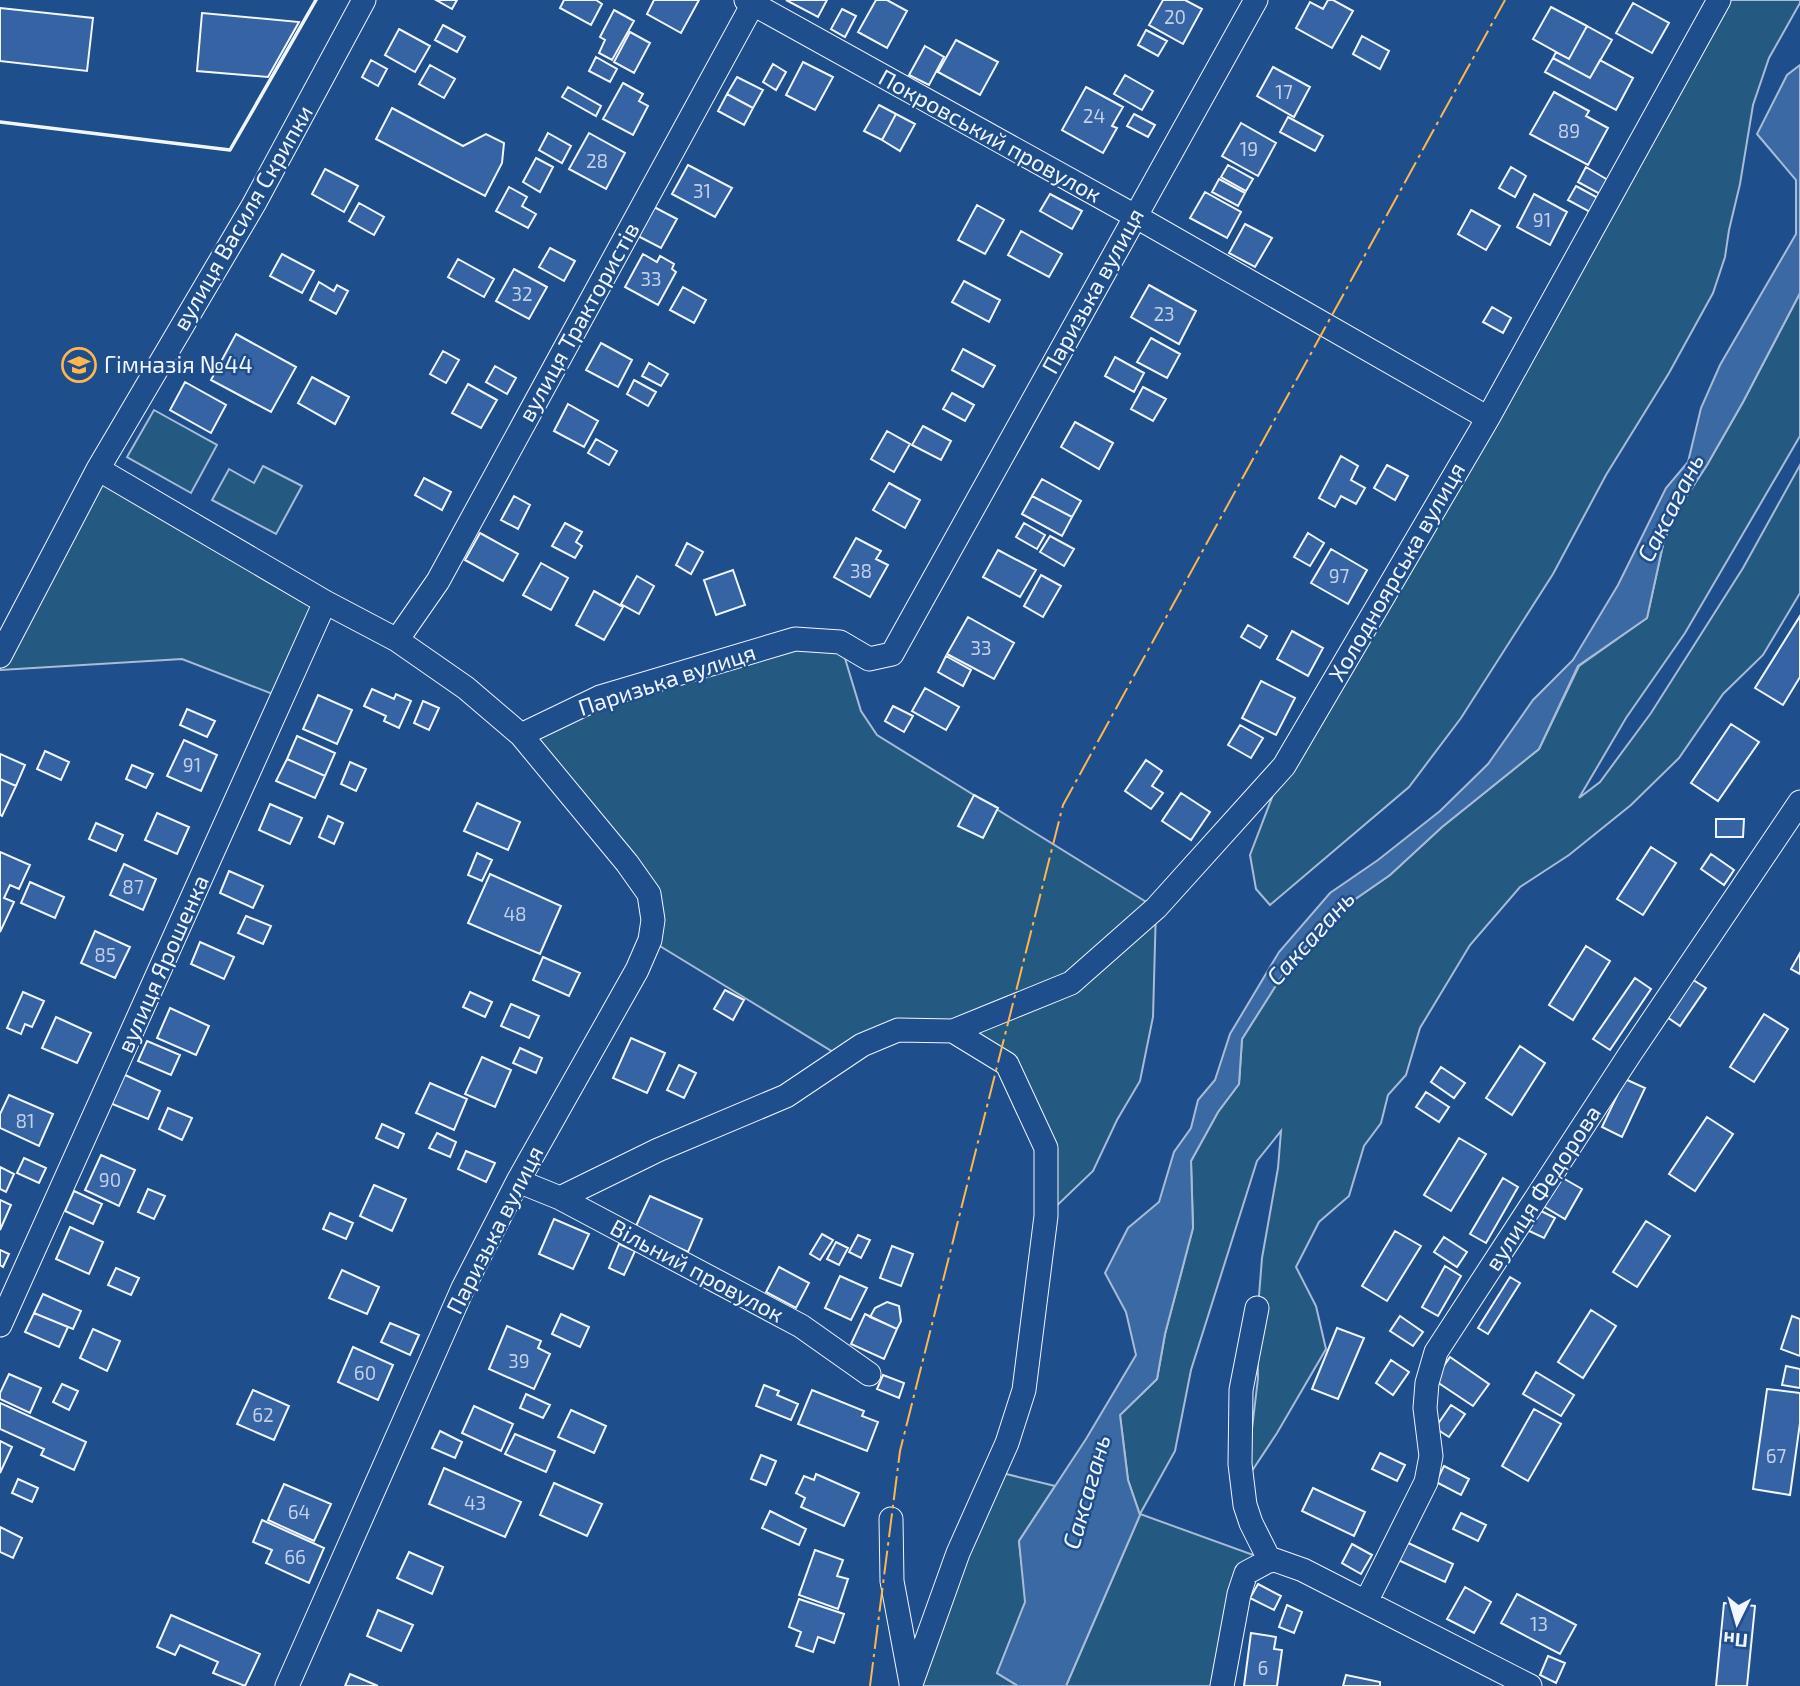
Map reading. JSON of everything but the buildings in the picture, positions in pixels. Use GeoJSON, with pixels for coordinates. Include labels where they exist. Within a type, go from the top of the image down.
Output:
{"type":"FeatureCollection","features":[{"type":"Feature","properties":{"kind":"street","name":"вулиця Василя Скрипки"},"geometry":{"type":"LineString","coordinates":[[0,656],[98,469],[254,204],[364,0]]}},
{"type":"Feature","properties":{"kind":"street","name":"Паризька вулиця"},"geometry":{"type":"LineString","coordinates":[[287,1686],[463,1288],[518,1181],[637,970],[650,940],[653,920],[649,894],[627,863],[521,735],[600,697],[795,639],[840,642],[869,659],[892,653],[1256,0]]}},
{"type":"Feature","properties":{"kind":"street","name":"Холодноярська вулиця"},"geometry":{"type":"LineString","coordinates":[[953,1031],[1071,984],[1156,908],[1283,766],[1488,418],[1719,0]]}},
{"type":"Feature","properties":{"kind":"street","name":"Покровський провулок"},"geometry":{"type":"LineString","coordinates":[[752,1],[1488,418]]}},
{"type":"Feature","properties":{"kind":"street","name":"вулиця Трактористів"},"geometry":{"type":"LineString","coordinates":[[397,640],[438,580],[752,1]]}},
{"type":"Feature","properties":{"kind":"street"},"geometry":{"type":"LineString","coordinates":[[98,469],[325,602],[397,640],[466,688],[521,735]]}},
{"type":"Feature","properties":{"kind":"street","name":"вулиця Ярошенка"},"geometry":{"type":"LineString","coordinates":[[0,1325],[325,602]]}},
{"type":"Feature","properties":{"kind":"street","name":"вулиця Федорова"},"geometry":{"type":"LineString","coordinates":[[1366,1602],[1426,1482],[1431,1455],[1425,1408],[1427,1383],[1436,1352],[1630,1054],[1800,802]]}},
{"type":"Feature","properties":{"kind":"street"},"geometry":{"type":"LineString","coordinates":[[560,1198],[658,1150],[786,1096],[862,1045],[898,1030],[953,1031],[1007,1064],[1046,1148],[1046,1216],[1024,1390],[1016,1420],[958,1553],[911,1685]]}},
{"type":"Feature","properties":{"kind":"street","name":"Вільний провулок"},"geometry":{"type":"LineString","coordinates":[[518,1181],[560,1198],[801,1326],[869,1374]]}},
{"type":"Feature","properties":{"kind":"street"},"geometry":{"type":"LineString","coordinates":[[1257,1308],[1241,1391],[1240,1464],[1245,1505],[1270,1561]]}},
{"type":"Feature","properties":{"kind":"street"},"geometry":{"type":"LineString","coordinates":[[891,1519],[892,1581],[911,1685]]}},
{"type":"Feature","properties":{"kind":"street"},"geometry":{"type":"LineString","coordinates":[[1222,1686],[1239,1594],[1246,1573],[1272,1559],[1303,1570],[1530,1686]]}},
{"type":"Feature","properties":{"kind":"shaded area"},"geometry":{"type":"Polygon","coordinates":[[[1719,0],[1800,0],[1800,3],[1769,58],[1753,105],[1725,257],[1713,293],[1669,373],[1606,475],[1553,574],[1461,718],[1409,787],[1270,905],[1256,889],[1250,855],[1284,766],[1719,0]]]}},
{"type":"Feature","properties":{"kind":"shaded area"},"geometry":{"type":"Polygon","coordinates":[[[1800,293],[1800,436],[1685,633],[1626,718],[1579,798],[1600,782],[1651,713],[1743,568],[1800,465],[1800,593],[1763,655],[1723,694],[1679,758],[1631,805],[1569,855],[1520,887],[1470,945],[1420,1028],[1406,1075],[1388,1095],[1381,1123],[1364,1146],[1349,1196],[1319,1222],[1296,1267],[1316,1306],[1326,1349],[1246,1480],[1258,1378],[1257,1321],[1262,1258],[1278,1168],[1281,1131],[1257,1161],[1191,1370],[1175,1451],[1140,1514],[1270,1561],[1246,1573],[1222,1686],[1066,1686],[1140,1515],[1128,1480],[1120,1415],[1157,1379],[1165,1334],[1193,1228],[1191,1161],[1218,1112],[1239,1084],[1242,1039],[1289,964],[1341,909],[1390,875],[1442,827],[1539,749],[1579,666],[1647,618],[1664,540],[1682,503],[1743,402],[1800,293]]]}},
{"type":"Feature","properties":{"kind":"shaded area"},"geometry":{"type":"Polygon","coordinates":[[[154,410],[217,445],[191,493],[127,457],[154,410]]]}},
{"type":"Feature","properties":{"kind":"shaded area"},"geometry":{"type":"Polygon","coordinates":[[[263,466],[302,486],[276,534],[212,500],[229,469],[254,483],[263,466]]]}},
{"type":"Feature","properties":{"kind":"shaded area"},"geometry":{"type":"Polygon","coordinates":[[[98,469],[325,602],[283,698],[182,659],[0,670],[0,656],[98,469]]]}},
{"type":"Feature","properties":{"kind":"shaded area"},"geometry":{"type":"Polygon","coordinates":[[[795,639],[840,642],[861,711],[877,735],[1156,908],[1153,1017],[1140,1081],[1117,1120],[1093,1171],[1046,1216],[1046,1148],[1007,1064],[953,1031],[898,1030],[843,1058],[650,940],[649,894],[521,735],[795,639]]]}},
{"type":"Feature","properties":{"kind":"shaded area"},"geometry":{"type":"Polygon","coordinates":[[[994,1471],[1055,1486],[1019,1541],[1026,1602],[997,1673],[1018,1686],[911,1686],[994,1471]]]}},
{"type":"Feature","properties":{"kind":"water","name":"Саксагань"},"geometry":{"type":"Polygon","coordinates":[[[1800,65],[1800,293],[1743,402],[1682,503],[1664,540],[1647,618],[1578,666],[1539,749],[1442,827],[1390,875],[1341,909],[1289,965],[1242,1039],[1239,1084],[1218,1112],[1191,1161],[1193,1228],[1165,1334],[1157,1379],[1120,1415],[1128,1480],[1140,1515],[1066,1686],[1018,1686],[997,1673],[1025,1602],[1019,1541],[1086,1439],[1136,1355],[1126,1312],[1105,1273],[1128,1228],[1159,1202],[1174,1152],[1191,1128],[1198,1100],[1215,1080],[1230,1034],[1279,952],[1330,893],[1378,860],[1440,811],[1488,764],[1533,700],[1573,660],[1618,585],[1666,488],[1688,462],[1701,408],[1720,365],[1796,234],[1796,180],[1757,134],[1787,75],[1800,65]]]}},
{"type":"Feature","properties":{"kind":"wall"},"geometry":{"type":"LineString","coordinates":[[0,122],[230,150],[316,0]]}},
{"type":"Feature","properties":{"kind":"power"},"geometry":{"type":"LineString","coordinates":[[870,1686],[900,1451],[1063,805],[1505,0]]}},
{"type":"Feature","properties":{"kind":"place","name":"Гімназія №44"},"geometry":{"type":"Point","coordinates":[79,365]}}]}
